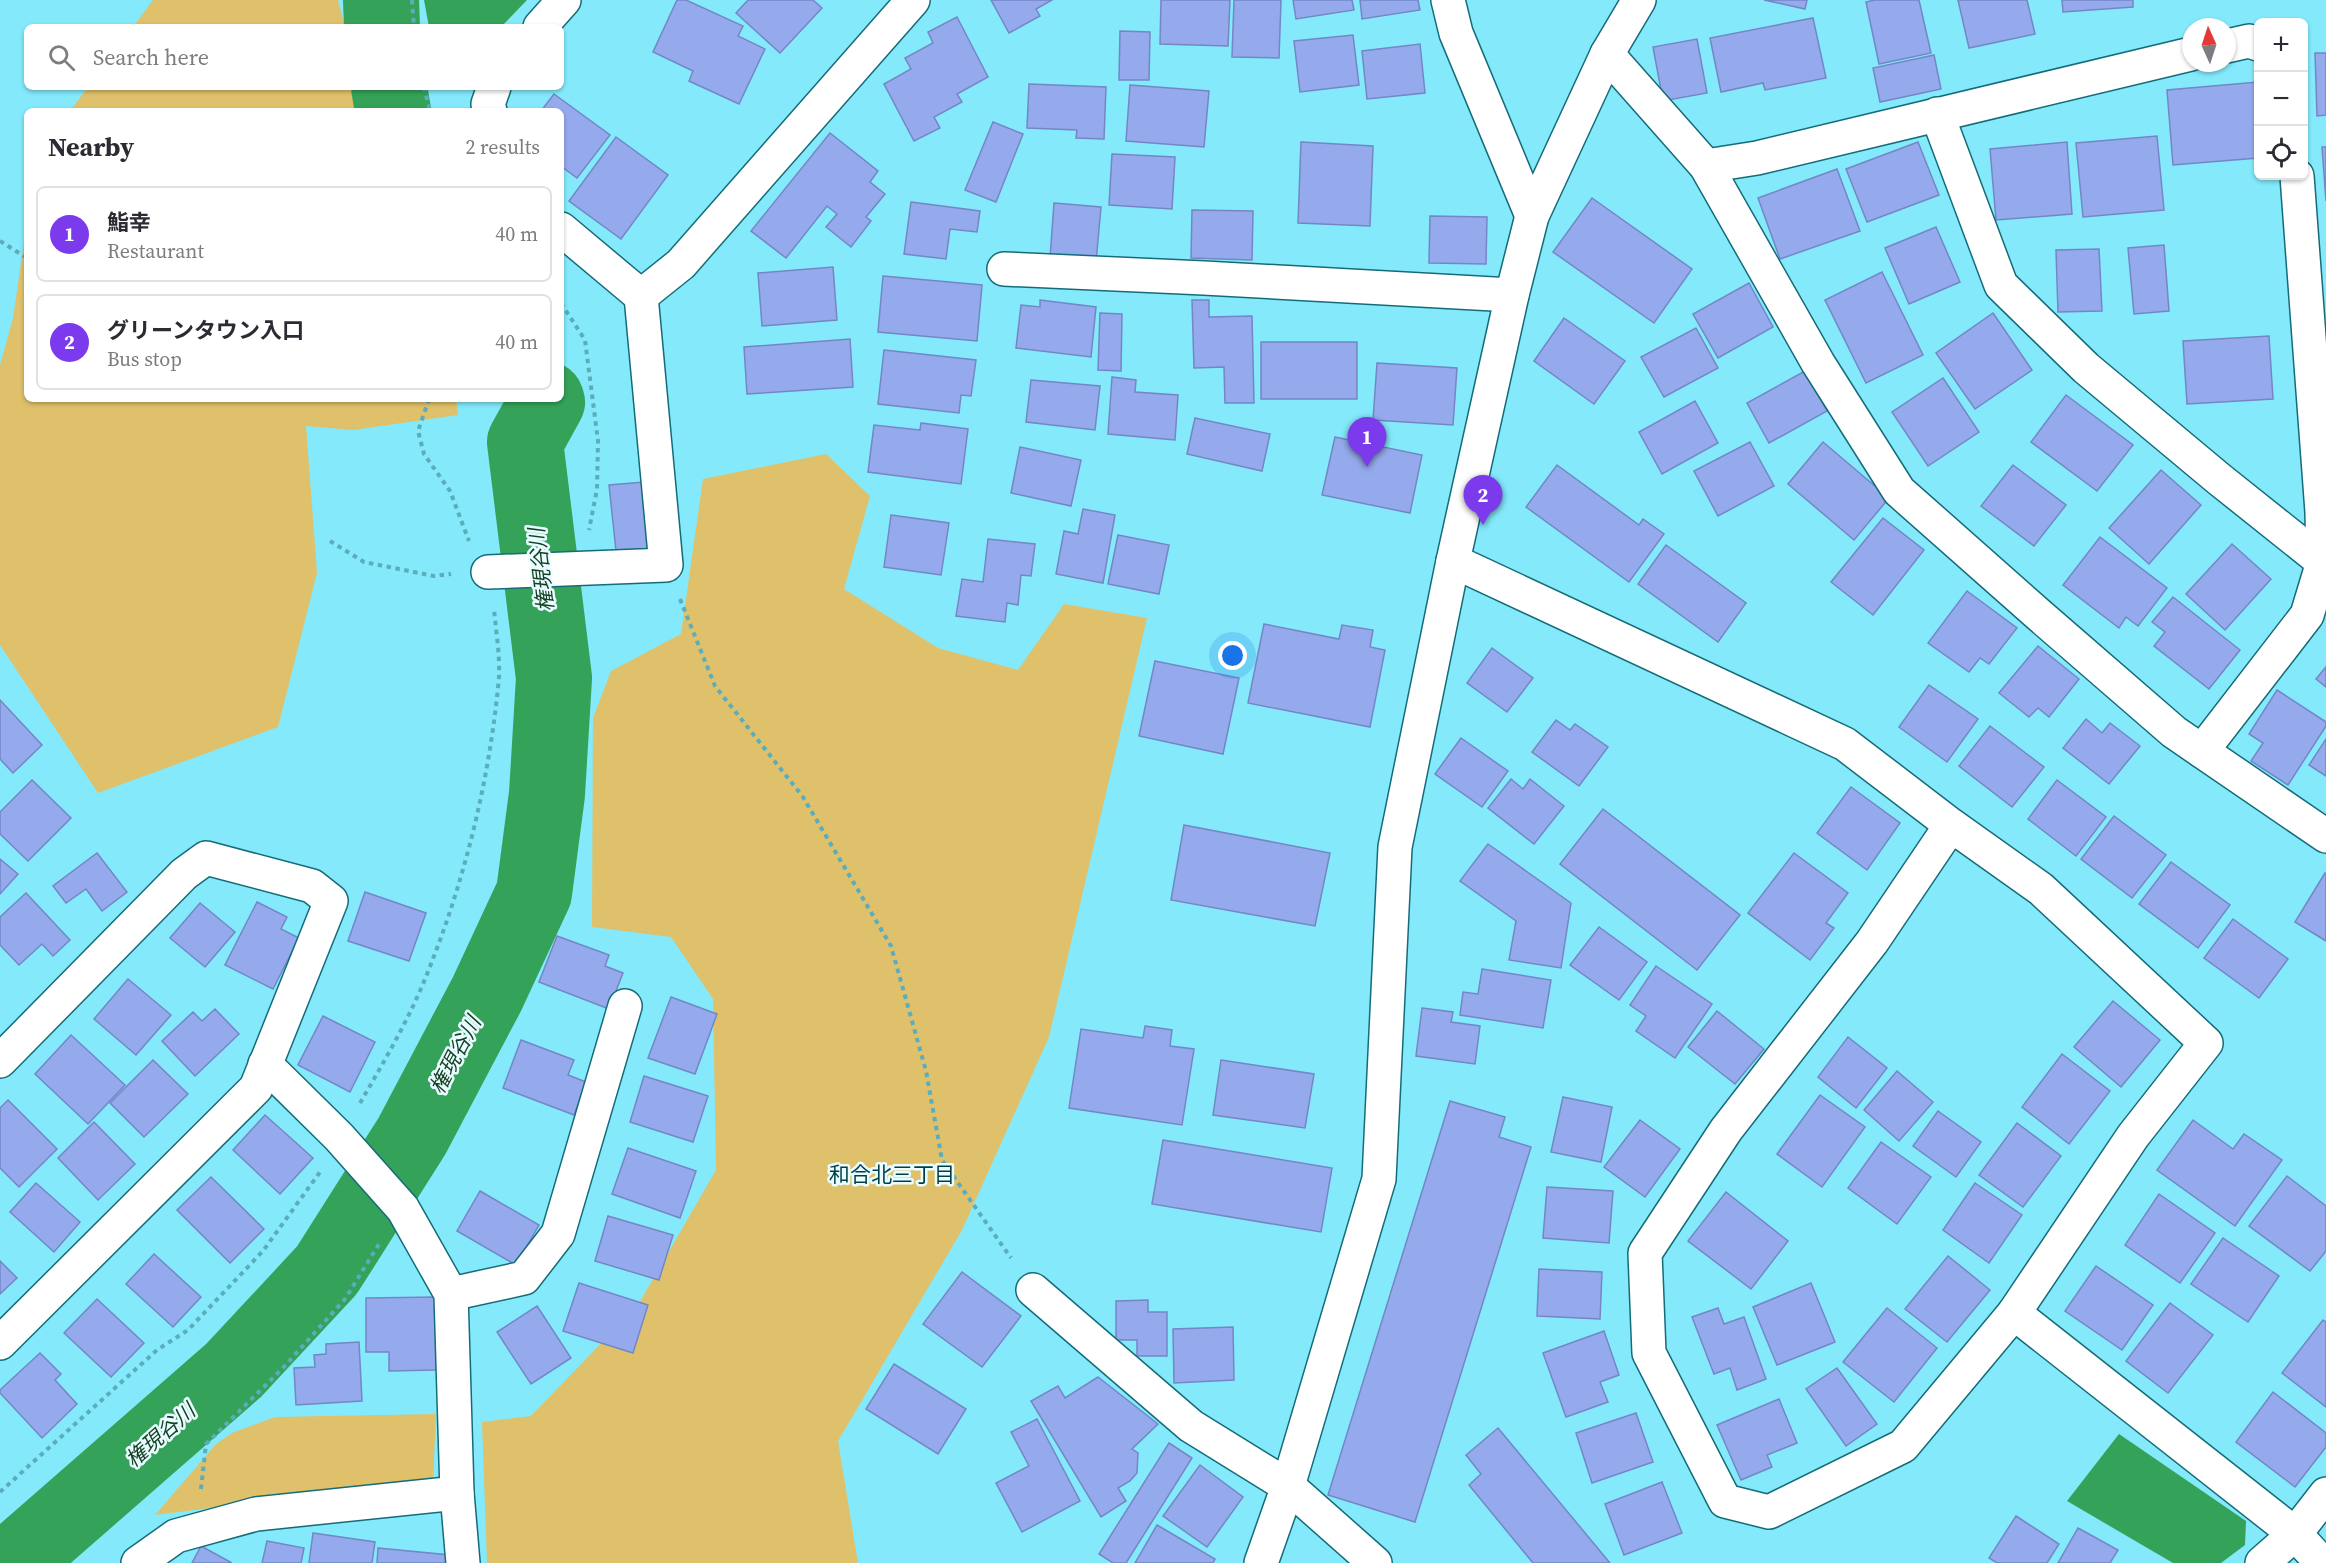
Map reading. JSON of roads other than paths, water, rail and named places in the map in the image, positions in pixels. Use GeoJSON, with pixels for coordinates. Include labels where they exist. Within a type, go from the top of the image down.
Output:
{"type":"FeatureCollection","features":[{"type":"Feature","properties":{"kind":"street"},"geometry":{"type":"LineString","coordinates":[[543,24],[564,0]]}},
{"type":"Feature","properties":{"kind":"street"},"geometry":{"type":"LineString","coordinates":[[642,297],[681,264],[913,0]]}},
{"type":"Feature","properties":{"kind":"street"},"geometry":{"type":"LineString","coordinates":[[1448,0],[1456,33],[1532,216]]}},
{"type":"Feature","properties":{"kind":"street"},"geometry":{"type":"LineString","coordinates":[[1262,1563],[1288,1486],[1379,1179],[1395,847],[1512,296],[1532,216],[1607,54],[1639,0]]}},
{"type":"Feature","properties":{"kind":"street"},"geometry":{"type":"LineString","coordinates":[[2236,44],[2249,41],[2254,42]]}},
{"type":"Feature","properties":{"kind":"street"},"geometry":{"type":"LineString","coordinates":[[1607,54],[1706,166],[1818,363],[1899,490],[2157,717],[2202,751],[2326,836]]}},
{"type":"Feature","properties":{"kind":"street"},"geometry":{"type":"LineString","coordinates":[[1706,166],[1757,158],[2182,56]]}},
{"type":"Feature","properties":{"kind":"street"},"geometry":{"type":"LineString","coordinates":[[489,108],[488,104],[493,90]]}},
{"type":"Feature","properties":{"kind":"street"},"geometry":{"type":"LineString","coordinates":[[1937,114],[2001,285],[2086,368],[2323,562]]}},
{"type":"Feature","properties":{"kind":"street"},"geometry":{"type":"LineString","coordinates":[[2202,751],[2307,615],[2323,562],[2322,512],[2298,180]]}},
{"type":"Feature","properties":{"kind":"street"},"geometry":{"type":"LineString","coordinates":[[488,572],[666,565],[642,297],[564,232]]}},
{"type":"Feature","properties":{"kind":"street"},"geometry":{"type":"LineString","coordinates":[[1004,269],[1512,296]]}},
{"type":"Feature","properties":{"kind":"street"},"geometry":{"type":"LineString","coordinates":[[1454,561],[1845,744],[1951,825],[2041,889],[2206,1043],[2133,1136],[2014,1313],[1903,1446],[1769,1512],[1725,1501],[1649,1353],[1645,1253],[1726,1130],[1872,942],[1951,825]]}},
{"type":"Feature","properties":{"kind":"street"},"geometry":{"type":"LineString","coordinates":[[0,1061],[184,874],[206,858],[312,886],[331,901],[256,1088],[0,1342]]}},
{"type":"Feature","properties":{"kind":"street"},"geometry":{"type":"LineString","coordinates":[[451,1294],[524,1278],[558,1234],[626,1006]]}},
{"type":"Feature","properties":{"kind":"street"},"geometry":{"type":"LineString","coordinates":[[266,1064],[339,1137],[403,1209],[451,1294],[457,1492],[463,1563]]}},
{"type":"Feature","properties":{"kind":"street"},"geometry":{"type":"LineString","coordinates":[[1033,1290],[1191,1426],[1288,1486],[1375,1563]]}},
{"type":"Feature","properties":{"kind":"street"},"geometry":{"type":"LineString","coordinates":[[2014,1313],[2295,1534],[2322,1563]]}},
{"type":"Feature","properties":{"kind":"street"},"geometry":{"type":"LineString","coordinates":[[138,1563],[176,1536],[256,1514],[457,1492]]}},
{"type":"Feature","properties":{"kind":"street"},"geometry":{"type":"LineString","coordinates":[[2262,1563],[2295,1534],[2326,1494]]}},
{"type":"Feature","properties":{"kind":"waterway","name":"権現谷川"},"geometry":{"type":"LineString","coordinates":[[381,0],[382,24]]}},
{"type":"Feature","properties":{"kind":"waterway","name":"権現谷川"},"geometry":{"type":"LineString","coordinates":[[390,90],[392,108]]}},
{"type":"Feature","properties":{"kind":"waterway","name":"権現谷川"},"geometry":{"type":"LineString","coordinates":[[13,1563],[234,1370],[327,1270],[412,1136],[487,994],[534,893],[547,794],[554,678],[525,442],[547,402]]}},
{"type":"Feature","properties":{"kind":"place","name":"鮨幸"},"geometry":{"type":"Point","coordinates":[1367,467]}},
{"type":"Feature","properties":{"kind":"place","name":"グリーンタウン入口"},"geometry":{"type":"Point","coordinates":[1483,525]}},
{"type":"Feature","properties":{"kind":"district","name":"和合北三丁目"},"geometry":{"type":"Point","coordinates":[892,1174]}}]}
